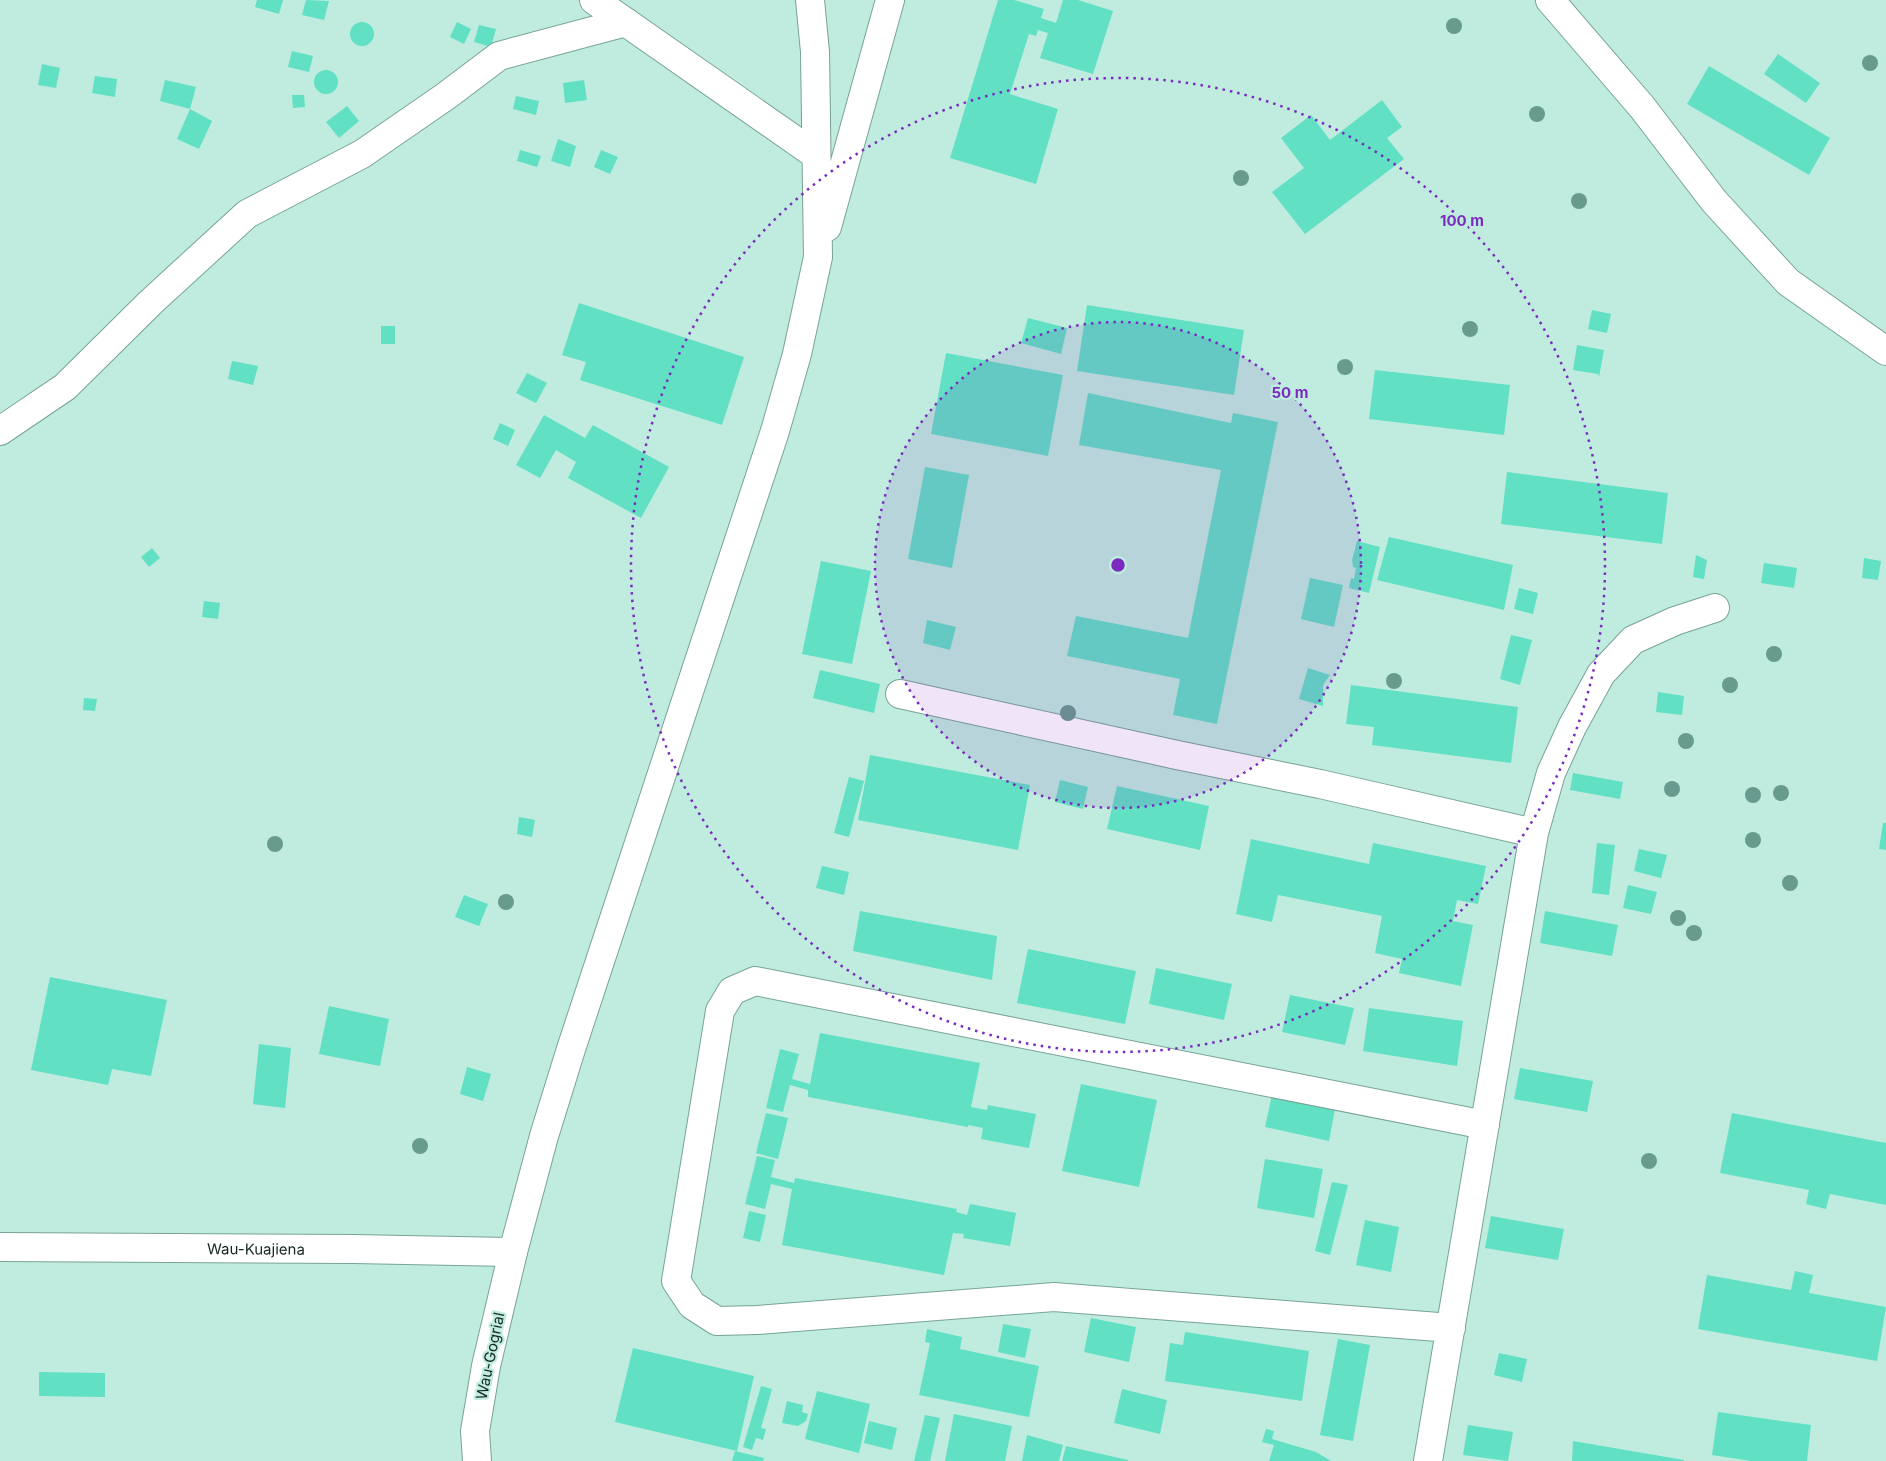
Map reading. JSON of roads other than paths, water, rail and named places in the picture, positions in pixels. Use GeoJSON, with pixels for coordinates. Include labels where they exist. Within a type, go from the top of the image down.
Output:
{"type":"FeatureCollection","features":[{"type":"Feature","properties":{"kind":"street"},"geometry":{"type":"LineString","coordinates":[[594,0],[816,155]]}},
{"type":"Feature","properties":{"kind":"street"},"geometry":{"type":"LineString","coordinates":[[810,0],[815,52],[818,257]]}},
{"type":"Feature","properties":{"kind":"street"},"geometry":{"type":"LineString","coordinates":[[818,257],[890,0]]}},
{"type":"Feature","properties":{"kind":"street"},"geometry":{"type":"LineString","coordinates":[[1550,0],[1642,107],[1714,201],[1788,282],[1886,351]]}},
{"type":"Feature","properties":{"kind":"street"},"geometry":{"type":"LineString","coordinates":[[0,431],[65,387],[151,302],[247,214],[362,154],[446,96],[499,56],[626,22]]}},
{"type":"Feature","properties":{"kind":"street","name":"Wau-Gogrial"},"geometry":{"type":"LineString","coordinates":[[477,1461],[475,1431],[486,1366],[513,1252],[544,1136],[775,431],[797,354],[818,257]]}},
{"type":"Feature","properties":{"kind":"street"},"geometry":{"type":"LineString","coordinates":[[1428,1461],[1534,833],[1551,772],[1572,727],[1601,674],[1633,640],[1675,621],[1716,608]]}},
{"type":"Feature","properties":{"kind":"street"},"geometry":{"type":"LineString","coordinates":[[900,694],[1177,755],[1320,784],[1534,833]]}},
{"type":"Feature","properties":{"kind":"street"},"geometry":{"type":"LineString","coordinates":[[1451,1328],[1054,1297],[757,1320],[718,1321],[692,1305],[676,1281],[720,1011],[732,991],[755,980],[1485,1125]]}},
{"type":"Feature","properties":{"kind":"street","name":"Wau-Kuajiena"},"geometry":{"type":"LineString","coordinates":[[0,1247],[513,1252]]}}]}
